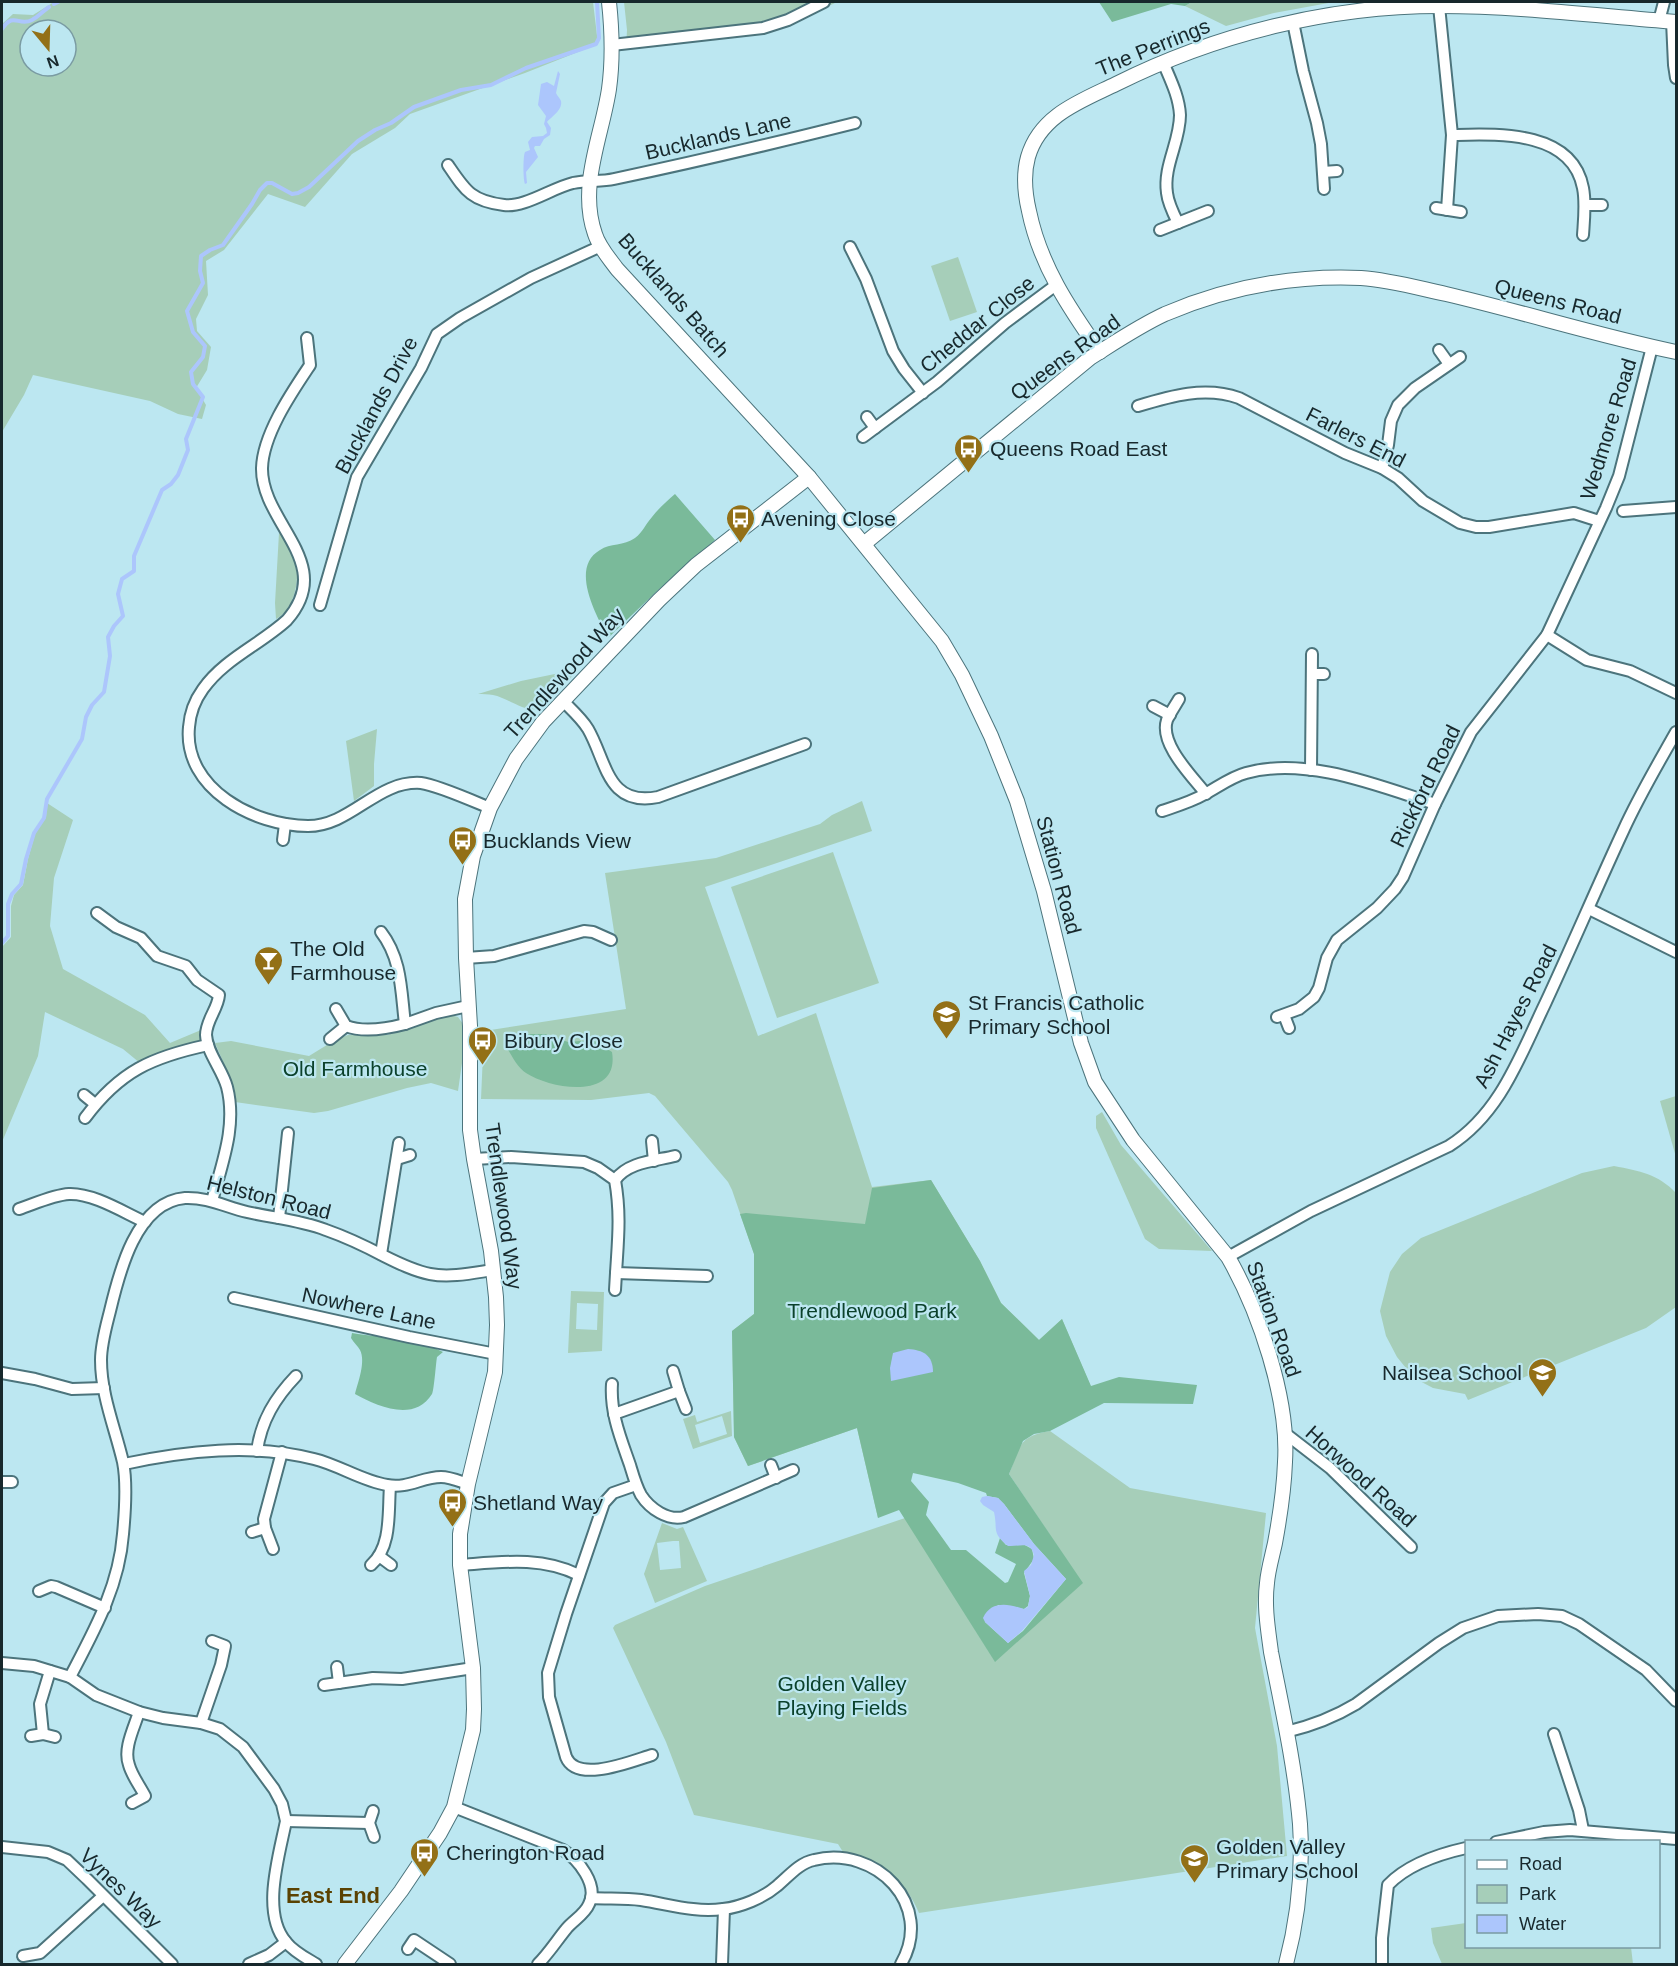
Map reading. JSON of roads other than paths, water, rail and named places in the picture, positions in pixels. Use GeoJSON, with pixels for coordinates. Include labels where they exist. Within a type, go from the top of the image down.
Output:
{"type":"FeatureCollection","features":[{"type":"Feature","properties":{"kind":"street","name":"Bucklands Batch"},"geometry":{"type":"LineString","coordinates":[[609,2],[612,45],[609,88],[588,198],[596,236],[617,269],[810,477]]}},
{"type":"Feature","properties":{"kind":"street"},"geometry":{"type":"LineString","coordinates":[[612,45],[763,28],[795,17],[824,2]]}},
{"type":"Feature","properties":{"kind":"street"},"geometry":{"type":"LineString","coordinates":[[1664,2],[1677,78]]}},
{"type":"Feature","properties":{"kind":"street"},"geometry":{"type":"LineString","coordinates":[[1439,6],[1452,135],[1442,209],[1461,212]]}},
{"type":"Feature","properties":{"kind":"street","name":"The Perrings"},"geometry":{"type":"LineString","coordinates":[[1100,352],[1056,285],[1040,252],[1027,204],[1025,180],[1031,150],[1046,124],[1060,113],[1163,62],[1240,36],[1293,22],[1372,10],[1439,6],[1478,7],[1669,21]]}},
{"type":"Feature","properties":{"kind":"street"},"geometry":{"type":"LineString","coordinates":[[1293,22],[1317,123],[1324,189]]}},
{"type":"Feature","properties":{"kind":"street"},"geometry":{"type":"LineString","coordinates":[[1163,62],[1176,92],[1179,109],[1178,137],[1166,187],[1170,205],[1178,223]]}},
{"type":"Feature","properties":{"kind":"street","name":"Bucklands Lane"},"geometry":{"type":"LineString","coordinates":[[448,165],[470,195],[504,206],[519,203],[564,185],[609,180],[855,123]]}},
{"type":"Feature","properties":{"kind":"street"},"geometry":{"type":"LineString","coordinates":[[1452,135],[1515,136],[1558,150],[1567,157],[1578,172],[1584,189],[1583,235]]}},
{"type":"Feature","properties":{"kind":"street"},"geometry":{"type":"LineString","coordinates":[[1323,172],[1337,171]]}},
{"type":"Feature","properties":{"kind":"street"},"geometry":{"type":"LineString","coordinates":[[1585,205],[1602,205]]}},
{"type":"Feature","properties":{"kind":"street"},"geometry":{"type":"LineString","coordinates":[[1160,230],[1208,211]]}},
{"type":"Feature","properties":{"kind":"street","name":"Bucklands Drive"},"geometry":{"type":"LineString","coordinates":[[320,605],[357,477],[421,368],[437,334],[460,318],[531,278],[601,246]]}},
{"type":"Feature","properties":{"kind":"street","name":"Cheddar Close"},"geometry":{"type":"LineString","coordinates":[[850,247],[862,259],[893,351],[923,393]]}},
{"type":"Feature","properties":{"kind":"street","name":"Queens Road"},"geometry":{"type":"LineString","coordinates":[[865,543],[1100,352],[1163,315],[1232,291],[1262,285],[1340,278],[1387,281],[1677,352]]}},
{"type":"Feature","properties":{"kind":"street","name":"Cheddar Close"},"geometry":{"type":"LineString","coordinates":[[863,437],[923,393],[1014,316],[1056,285]]}},
{"type":"Feature","properties":{"kind":"street"},"geometry":{"type":"LineString","coordinates":[[307,338],[310,365],[296,386],[267,443],[262,468],[268,495],[295,546],[303,568],[304,579],[300,599],[287,620],[229,664],[206,685],[194,704],[189,724],[190,750],[197,769],[203,779],[228,800],[254,816],[285,824],[312,826],[330,822],[345,816],[385,791],[412,783],[427,784],[490,807]]}},
{"type":"Feature","properties":{"kind":"street","name":"Wedmore Road"},"geometry":{"type":"LineString","coordinates":[[1599,521],[1619,476],[1652,347]]}},
{"type":"Feature","properties":{"kind":"street"},"geometry":{"type":"LineString","coordinates":[[1439,350],[1449,364]]}},
{"type":"Feature","properties":{"kind":"street"},"geometry":{"type":"LineString","coordinates":[[1382,468],[1392,421],[1398,405],[1410,392],[1460,357]]}},
{"type":"Feature","properties":{"kind":"street"},"geometry":{"type":"LineString","coordinates":[[1156,387],[1159,399]]}},
{"type":"Feature","properties":{"kind":"street","name":"Farlers End"},"geometry":{"type":"LineString","coordinates":[[1138,406],[1159,399],[1198,392],[1214,392],[1250,403],[1345,453],[1382,468],[1398,478],[1430,506],[1455,521],[1469,526],[1498,526],[1574,513],[1599,521]]}},
{"type":"Feature","properties":{"kind":"street"},"geometry":{"type":"LineString","coordinates":[[867,417],[875,428]]}},
{"type":"Feature","properties":{"kind":"street","name":"Station Road"},"geometry":{"type":"LineString","coordinates":[[810,477],[942,641],[962,675],[991,736],[1017,801],[1044,891],[1081,1043],[1095,1082],[1133,1140],[1228,1257],[1248,1298],[1266,1348],[1282,1402],[1286,1434],[1281,1500],[1266,1595],[1267,1624],[1300,1823],[1298,1900],[1292,1943],[1286,1965]]}},
{"type":"Feature","properties":{"kind":"street","name":"Trendlewood Way"},"geometry":{"type":"LineString","coordinates":[[345,1965],[422,1863],[454,1807],[473,1730],[473,1668],[460,1565],[461,1526],[468,1484],[492,1387],[496,1354],[496,1297],[470,1130],[470,1026],[465,899],[472,856],[490,807],[528,740],[659,600],[696,566],[810,477]]}},
{"type":"Feature","properties":{"kind":"street"},"geometry":{"type":"LineString","coordinates":[[1623,511],[1677,507]]}},
{"type":"Feature","properties":{"kind":"street","name":"Rickford Road"},"geometry":{"type":"LineString","coordinates":[[1288,1028],[1280,1016],[1304,1006],[1314,997],[1319,988],[1327,957],[1337,940],[1377,908],[1403,877],[1435,804],[1471,732],[1547,635],[1599,521]]}},
{"type":"Feature","properties":{"kind":"street"},"geometry":{"type":"LineString","coordinates":[[1547,635],[1587,660],[1630,671],[1677,693]]}},
{"type":"Feature","properties":{"kind":"street"},"geometry":{"type":"LineString","coordinates":[[1311,770],[1312,654]]}},
{"type":"Feature","properties":{"kind":"street"},"geometry":{"type":"LineString","coordinates":[[1312,674],[1324,674]]}},
{"type":"Feature","properties":{"kind":"street"},"geometry":{"type":"LineString","coordinates":[[1179,699],[1166,722],[1170,745],[1206,794]]}},
{"type":"Feature","properties":{"kind":"street"},"geometry":{"type":"LineString","coordinates":[[563,701],[590,732],[612,783],[623,792],[640,798],[658,797],[805,744]]}},
{"type":"Feature","properties":{"kind":"street"},"geometry":{"type":"LineString","coordinates":[[1153,706],[1170,715]]}},
{"type":"Feature","properties":{"kind":"street","name":"Ash Hayes Road"},"geometry":{"type":"LineString","coordinates":[[1228,1257],[1311,1212],[1442,1150],[1474,1128],[1501,1092],[1521,1055],[1625,826],[1677,732]]}},
{"type":"Feature","properties":{"kind":"street"},"geometry":{"type":"LineString","coordinates":[[1162,811],[1206,794],[1240,775],[1255,771],[1286,769],[1311,770],[1365,782],[1435,804]]}},
{"type":"Feature","properties":{"kind":"street"},"geometry":{"type":"LineString","coordinates":[[283,840],[285,824]]}},
{"type":"Feature","properties":{"kind":"street"},"geometry":{"type":"LineString","coordinates":[[1589,909],[1677,952]]}},
{"type":"Feature","properties":{"kind":"street"},"geometry":{"type":"LineString","coordinates":[[97,913],[116,927],[141,938],[156,956],[187,967],[197,980],[217,992],[219,996],[207,1028],[208,1045],[227,1087],[231,1117],[229,1139],[212,1201]]}},
{"type":"Feature","properties":{"kind":"street"},"geometry":{"type":"LineString","coordinates":[[466,958],[494,956],[586,931],[611,940]]}},
{"type":"Feature","properties":{"kind":"street"},"geometry":{"type":"LineString","coordinates":[[381,932],[396,958],[405,1024]]}},
{"type":"Feature","properties":{"kind":"street"},"geometry":{"type":"LineString","coordinates":[[336,1009],[346,1026],[370,1030],[405,1024],[439,1012],[468,1006]]}},
{"type":"Feature","properties":{"kind":"street"},"geometry":{"type":"LineString","coordinates":[[330,1039],[346,1026]]}},
{"type":"Feature","properties":{"kind":"street"},"geometry":{"type":"LineString","coordinates":[[85,1118],[116,1083],[140,1066],[164,1056],[208,1045]]}},
{"type":"Feature","properties":{"kind":"street"},"geometry":{"type":"LineString","coordinates":[[84,1095],[95,1104]]}},
{"type":"Feature","properties":{"kind":"street"},"geometry":{"type":"LineString","coordinates":[[279,1218],[288,1133]]}},
{"type":"Feature","properties":{"kind":"street"},"geometry":{"type":"LineString","coordinates":[[652,1142],[654,1161]]}},
{"type":"Feature","properties":{"kind":"street"},"geometry":{"type":"LineString","coordinates":[[381,1254],[399,1143]]}},
{"type":"Feature","properties":{"kind":"street"},"geometry":{"type":"LineString","coordinates":[[397,1159],[410,1155]]}},
{"type":"Feature","properties":{"kind":"street"},"geometry":{"type":"LineString","coordinates":[[615,1290],[620,1210],[615,1180],[628,1168],[675,1156]]}},
{"type":"Feature","properties":{"kind":"street"},"geometry":{"type":"LineString","coordinates":[[474,1159],[511,1157],[584,1162],[598,1168],[615,1180]]}},
{"type":"Feature","properties":{"kind":"street"},"geometry":{"type":"LineString","coordinates":[[18,1209],[63,1195],[77,1195],[88,1197],[145,1222]]}},
{"type":"Feature","properties":{"kind":"street","name":"Helston Road"},"geometry":{"type":"LineString","coordinates":[[70,1677],[105,1608],[116,1580],[123,1536],[124,1464],[104,1388],[101,1354],[114,1294],[126,1256],[145,1222],[160,1208],[177,1200],[191,1198],[323,1228],[430,1275],[493,1270]]}},
{"type":"Feature","properties":{"kind":"street"},"geometry":{"type":"LineString","coordinates":[[616,1273],[707,1276]]}},
{"type":"Feature","properties":{"kind":"street","name":"Nowhere Lane"},"geometry":{"type":"LineString","coordinates":[[234,1298],[496,1354]]}},
{"type":"Feature","properties":{"kind":"street"},"geometry":{"type":"LineString","coordinates":[[673,1371],[686,1409]]}},
{"type":"Feature","properties":{"kind":"street"},"geometry":{"type":"LineString","coordinates":[[2,1373],[72,1389],[104,1388]]}},
{"type":"Feature","properties":{"kind":"street"},"geometry":{"type":"LineString","coordinates":[[257,1451],[259,1434],[265,1419],[276,1400],[296,1376]]}},
{"type":"Feature","properties":{"kind":"street"},"geometry":{"type":"LineString","coordinates":[[612,1384],[614,1414],[636,1485],[645,1500],[655,1509],[673,1518],[680,1518],[793,1470]]}},
{"type":"Feature","properties":{"kind":"street"},"geometry":{"type":"LineString","coordinates":[[614,1414],[679,1391]]}},
{"type":"Feature","properties":{"kind":"street","name":"Horwood Road"},"geometry":{"type":"LineString","coordinates":[[1286,1434],[1330,1468],[1411,1547]]}},
{"type":"Feature","properties":{"kind":"street"},"geometry":{"type":"LineString","coordinates":[[124,1464],[176,1455],[282,1452],[332,1464],[374,1482],[390,1486],[406,1486],[440,1477],[468,1484]]}},
{"type":"Feature","properties":{"kind":"street"},"geometry":{"type":"LineString","coordinates":[[273,1549],[265,1528],[265,1513],[282,1452]]}},
{"type":"Feature","properties":{"kind":"street"},"geometry":{"type":"LineString","coordinates":[[771,1465],[776,1478]]}},
{"type":"Feature","properties":{"kind":"street"},"geometry":{"type":"LineString","coordinates":[[636,1485],[613,1493],[606,1499],[579,1575],[547,1679],[549,1697],[567,1759],[573,1766],[592,1770],[652,1755]]}},
{"type":"Feature","properties":{"kind":"street"},"geometry":{"type":"LineString","coordinates":[[371,1565],[379,1556],[385,1542],[390,1486]]}},
{"type":"Feature","properties":{"kind":"street"},"geometry":{"type":"LineString","coordinates":[[252,1533],[265,1528]]}},
{"type":"Feature","properties":{"kind":"street"},"geometry":{"type":"LineString","coordinates":[[379,1556],[391,1565]]}},
{"type":"Feature","properties":{"kind":"street"},"geometry":{"type":"LineString","coordinates":[[460,1565],[533,1562],[556,1565],[579,1575]]}},
{"type":"Feature","properties":{"kind":"street"},"geometry":{"type":"LineString","coordinates":[[39,1591],[51,1586],[56,1587],[105,1608]]}},
{"type":"Feature","properties":{"kind":"street"},"geometry":{"type":"LineString","coordinates":[[1286,1732],[1318,1724],[1341,1713],[1458,1631],[1487,1619],[1504,1615],[1553,1614],[1572,1620],[1646,1671],[1677,1701]]}},
{"type":"Feature","properties":{"kind":"street"},"geometry":{"type":"LineString","coordinates":[[201,1723],[221,1665],[225,1646],[212,1641]]}},
{"type":"Feature","properties":{"kind":"street"},"geometry":{"type":"LineString","coordinates":[[2,1663],[34,1666],[70,1677],[96,1695],[139,1712],[162,1718],[201,1723],[228,1734],[243,1747],[277,1792],[286,1821],[272,1901],[275,1923],[286,1942],[316,1965]]}},
{"type":"Feature","properties":{"kind":"street"},"geometry":{"type":"LineString","coordinates":[[337,1667],[339,1683]]}},
{"type":"Feature","properties":{"kind":"street"},"geometry":{"type":"LineString","coordinates":[[324,1685],[372,1678],[402,1679],[473,1668]]}},
{"type":"Feature","properties":{"kind":"street"},"geometry":{"type":"LineString","coordinates":[[44,1734],[40,1704],[50,1671]]}},
{"type":"Feature","properties":{"kind":"street"},"geometry":{"type":"LineString","coordinates":[[132,1803],[145,1796],[128,1760],[130,1743],[139,1712]]}},
{"type":"Feature","properties":{"kind":"street"},"geometry":{"type":"LineString","coordinates":[[31,1736],[44,1734],[55,1737]]}},
{"type":"Feature","properties":{"kind":"street"},"geometry":{"type":"LineString","coordinates":[[1552,1741],[1579,1810],[1583,1830]]}},
{"type":"Feature","properties":{"kind":"street"},"geometry":{"type":"LineString","coordinates":[[454,1807],[568,1853],[587,1877],[591,1898],[589,1905],[538,1965]]}},
{"type":"Feature","properties":{"kind":"street"},"geometry":{"type":"LineString","coordinates":[[373,1811],[369,1823],[374,1837]]}},
{"type":"Feature","properties":{"kind":"street"},"geometry":{"type":"LineString","coordinates":[[286,1821],[369,1823]]}},
{"type":"Feature","properties":{"kind":"street"},"geometry":{"type":"LineString","coordinates":[[1506,1840],[1544,1832],[1583,1830],[1677,1839]]}},
{"type":"Feature","properties":{"kind":"street","name":"Vynes Way"},"geometry":{"type":"LineString","coordinates":[[2,1847],[56,1854],[74,1866],[172,1965]]}},
{"type":"Feature","properties":{"kind":"street"},"geometry":{"type":"LineString","coordinates":[[1382,1965],[1382,1938],[1388,1885],[1431,1858],[1465,1849]]}},
{"type":"Feature","properties":{"kind":"street"},"geometry":{"type":"LineString","coordinates":[[591,1898],[638,1900],[693,1910],[724,1909],[764,1895],[809,1861],[828,1858],[860,1861],[874,1867],[889,1879],[907,1906],[912,1929],[901,1965]]}},
{"type":"Feature","properties":{"kind":"street"},"geometry":{"type":"LineString","coordinates":[[23,1956],[36,1959],[103,1896]]}},
{"type":"Feature","properties":{"kind":"street"},"geometry":{"type":"LineString","coordinates":[[722,1965],[724,1909]]}},
{"type":"Feature","properties":{"kind":"street"},"geometry":{"type":"LineString","coordinates":[[408,1949],[414,1940],[450,1965]]}},
{"type":"Feature","properties":{"kind":"street"},"geometry":{"type":"LineString","coordinates":[[249,1965],[269,1955],[286,1942]]}},
{"type":"Feature","properties":{"kind":"water"},"geometry":{"type":"Polygon","coordinates":[[[558,71],[560,74],[556,93],[561,104],[559,110],[547,122],[551,128],[550,135],[540,146],[534,148],[538,157],[526,172],[527,183],[525,184],[524,158],[525,152],[530,150],[528,142],[532,137],[543,136],[547,133],[544,124],[546,116],[538,105],[541,84],[547,82],[554,86],[558,71]]]}},
{"type":"Feature","properties":{"kind":"water"},"geometry":{"type":"Polygon","coordinates":[[[908,1349],[926,1355],[931,1361],[933,1372],[891,1381],[890,1368],[893,1353],[908,1349]]]}},
{"type":"Feature","properties":{"kind":"water"},"geometry":{"type":"Polygon","coordinates":[[[982,1497],[998,1498],[1004,1504],[1034,1544],[1066,1579],[1022,1631],[1008,1643],[983,1618],[986,1612],[996,1606],[1007,1605],[1024,1609],[1028,1607],[1030,1596],[1024,1571],[1031,1565],[1034,1555],[1030,1547],[1008,1546],[999,1537],[994,1512],[980,1501],[982,1497]]]}},
{"type":"Feature","properties":{"kind":"waterway"},"geometry":{"type":"LineString","coordinates":[[54,4],[58,2]]}},
{"type":"Feature","properties":{"kind":"waterway"},"geometry":{"type":"LineString","coordinates":[[2,943],[8,936],[8,904],[12,894],[21,884],[34,833],[44,818],[47,799],[82,739],[86,717],[92,705],[104,692],[110,656],[108,637],[123,616],[118,594],[122,579],[134,571],[134,556],[162,490],[178,475],[188,450],[186,439],[203,397],[193,384],[191,372],[203,357],[205,346],[193,332],[187,311],[203,283],[200,271],[201,256],[223,245],[267,183],[272,183],[292,194],[298,193],[309,187],[358,141],[414,107],[461,90],[491,85],[526,68],[596,44],[599,38],[597,2]]}},
{"type":"Feature","properties":{"kind":"waterway"},"geometry":{"type":"LineString","coordinates":[[2,29],[13,20],[23,22],[32,20],[49,7]]}},
{"type":"Feature","properties":{"kind":"place","name":"Queens Road East"},"geometry":{"type":"Point","coordinates":[969,474]}},
{"type":"Feature","properties":{"kind":"place","name":"Avening Close"},"geometry":{"type":"Point","coordinates":[740,544]}},
{"type":"Feature","properties":{"kind":"place","name":"Bucklands View"},"geometry":{"type":"Point","coordinates":[462,866]}},
{"type":"Feature","properties":{"kind":"place","name":"The Old Farmhouse"},"geometry":{"type":"Point","coordinates":[269,986]}},
{"type":"Feature","properties":{"kind":"place","name":"St Francis Catholic Primary School"},"geometry":{"type":"Point","coordinates":[947,1040]}},
{"type":"Feature","properties":{"kind":"place","name":"Bibury Close"},"geometry":{"type":"Point","coordinates":[483,1066]}},
{"type":"Feature","properties":{"kind":"place","name":"Nailsea School"},"geometry":{"type":"Point","coordinates":[1543,1398]}},
{"type":"Feature","properties":{"kind":"place","name":"Shetland Way"},"geometry":{"type":"Point","coordinates":[452,1528]}},
{"type":"Feature","properties":{"kind":"place","name":"Cherington Road"},"geometry":{"type":"Point","coordinates":[425,1878]}},
{"type":"Feature","properties":{"kind":"place","name":"Golden Valley Primary School"},"geometry":{"type":"Point","coordinates":[1195,1884]}},
{"type":"Feature","properties":{"kind":"district","name":"East End"},"geometry":{"type":"Point","coordinates":[333,1895]}},
{"type":"Feature","properties":{"kind":"park label","name":"Old Farmhouse"},"geometry":{"type":"Point","coordinates":[355,1068]}},
{"type":"Feature","properties":{"kind":"park label","name":"Trendlewood Park"},"geometry":{"type":"Point","coordinates":[872,1310]}},
{"type":"Feature","properties":{"kind":"park label","name":"Golden Valley Playing Fields"},"geometry":{"type":"Point","coordinates":[842,1695]}}]}
